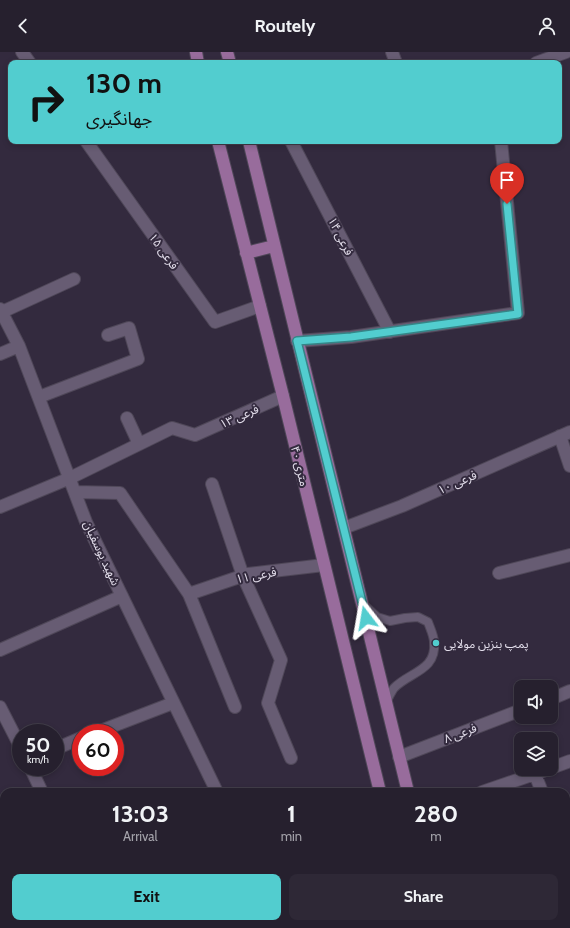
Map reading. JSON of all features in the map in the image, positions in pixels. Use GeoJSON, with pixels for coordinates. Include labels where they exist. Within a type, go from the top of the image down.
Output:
{"type":"FeatureCollection","features":[{"type":"Feature","properties":{"kind":"main road","name":"۴۰ متری"},"geometry":{"type":"LineString","coordinates":[[219,144],[283,396],[379,788]]}},
{"type":"Feature","properties":{"kind":"main road"},"geometry":{"type":"LineString","coordinates":[[250,144],[407,788]]}},
{"type":"Feature","properties":{"kind":"main road"},"geometry":{"type":"LineString","coordinates":[[246,253],[274,246]]}},
{"type":"Feature","properties":{"kind":"street"},"geometry":{"type":"LineString","coordinates":[[544,60],[566,52]]}},
{"type":"Feature","properties":{"kind":"street","name":"فرعی ۱۵"},"geometry":{"type":"LineString","coordinates":[[88,144],[215,322],[260,306]]}},
{"type":"Feature","properties":{"kind":"street","name":"فرعی ۱۴"},"geometry":{"type":"LineString","coordinates":[[293,144],[390,332]]}},
{"type":"Feature","properties":{"kind":"street"},"geometry":{"type":"LineString","coordinates":[[297,341],[351,337],[518,314],[501,144]]}},
{"type":"Feature","properties":{"kind":"street"},"geometry":{"type":"LineString","coordinates":[[1,311],[74,279]]}},
{"type":"Feature","properties":{"kind":"street","name":"شهید یوسفیان"},"geometry":{"type":"LineString","coordinates":[[1,311],[19,346],[76,492],[86,522],[215,788]]}},
{"type":"Feature","properties":{"kind":"street"},"geometry":{"type":"LineString","coordinates":[[39,398],[138,359],[129,328],[108,335]]}},
{"type":"Feature","properties":{"kind":"street"},"geometry":{"type":"LineString","coordinates":[[0,354],[19,346]]}},
{"type":"Feature","properties":{"kind":"street","name":"فرعی ۱۳"},"geometry":{"type":"LineString","coordinates":[[139,444],[172,428],[195,435],[283,396]]}},
{"type":"Feature","properties":{"kind":"street"},"geometry":{"type":"LineString","coordinates":[[0,507],[70,478],[139,444],[127,418]]}},
{"type":"Feature","properties":{"kind":"street"},"geometry":{"type":"LineString","coordinates":[[565,434],[570,466]]}},
{"type":"Feature","properties":{"kind":"street","name":"فرعی ۱۰"},"geometry":{"type":"LineString","coordinates":[[344,528],[402,506],[565,434]]}},
{"type":"Feature","properties":{"kind":"street"},"geometry":{"type":"LineString","coordinates":[[212,484],[243,576],[281,660],[268,703],[291,758]]}},
{"type":"Feature","properties":{"kind":"street"},"geometry":{"type":"LineString","coordinates":[[76,492],[120,493],[188,594],[234,707]]}},
{"type":"Feature","properties":{"kind":"street"},"geometry":{"type":"LineString","coordinates":[[499,574],[570,555]]}},
{"type":"Feature","properties":{"kind":"street","name":"فرعی ۱۱"},"geometry":{"type":"LineString","coordinates":[[188,594],[243,576],[324,565]]}},
{"type":"Feature","properties":{"kind":"street"},"geometry":{"type":"LineString","coordinates":[[0,650],[122,596]]}},
{"type":"Feature","properties":{"kind":"street"},"geometry":{"type":"LineString","coordinates":[[558,696],[570,691]]}},
{"type":"Feature","properties":{"kind":"street"},"geometry":{"type":"LineString","coordinates":[[119,724],[174,703]]}},
{"type":"Feature","properties":{"kind":"street"},"geometry":{"type":"LineString","coordinates":[[0,707],[12,730]]}},
{"type":"Feature","properties":{"kind":"street","name":"فرعی ۸"},"geometry":{"type":"LineString","coordinates":[[399,757],[514,713]]}},
{"type":"Feature","properties":{"kind":"street"},"geometry":{"type":"LineString","coordinates":[[558,766],[570,761]]}},
{"type":"Feature","properties":{"kind":"street"},"geometry":{"type":"LineString","coordinates":[[34,776],[40,788]]}},
{"type":"Feature","properties":{"kind":"street"},"geometry":{"type":"LineString","coordinates":[[494,788],[529,776]]}},
{"type":"Feature","properties":{"kind":"street"},"geometry":{"type":"LineString","coordinates":[[536,776],[540,788]]}},
{"type":"Feature","properties":{"kind":"lane"},"geometry":{"type":"LineString","coordinates":[[363,604],[377,617],[390,621],[418,617],[428,622],[434,642],[434,654],[429,663],[394,688],[386,702]]}},
{"type":"Feature","properties":{"kind":"place","name":"پمپ بنزین مولایی"},"geometry":{"type":"Point","coordinates":[436,643]}},
{"type":"Feature","properties":{"kind":"route"},"geometry":{"type":"LineString","coordinates":[[366,618],[297,341],[351,337],[518,314],[507,204]]}}]}
